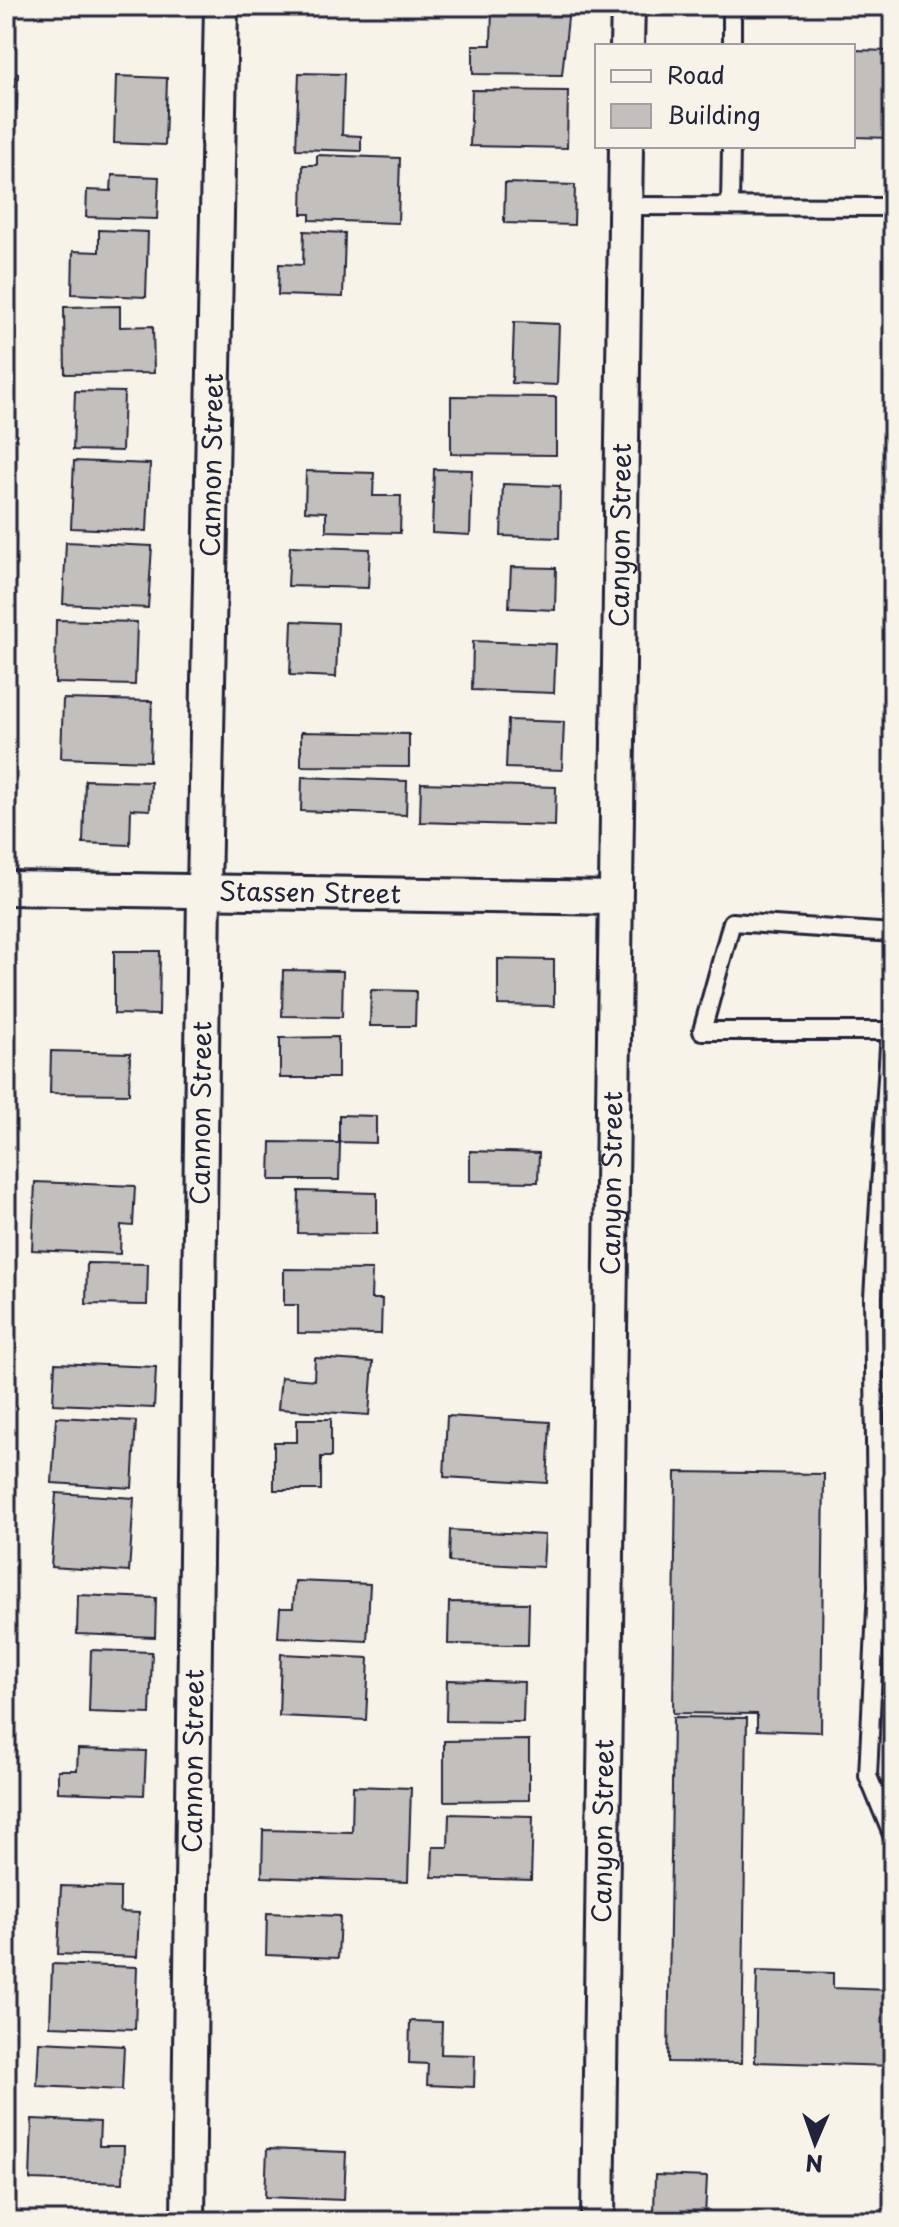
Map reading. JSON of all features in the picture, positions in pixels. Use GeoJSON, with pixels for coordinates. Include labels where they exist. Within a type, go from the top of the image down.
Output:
{"type":"FeatureCollection","features":[{"type":"Feature","properties":{"kind":"street","name":"Cannon Street"},"geometry":{"type":"LineString","coordinates":[[188,2221],[204,891],[221,6]]}},
{"type":"Feature","properties":{"kind":"street"},"geometry":{"type":"LineString","coordinates":[[627,44],[628,6]]}},
{"type":"Feature","properties":{"kind":"street","name":"Canyon Street"},"geometry":{"type":"LineString","coordinates":[[598,2221],[626,148]]}},
{"type":"Feature","properties":{"kind":"street","name":"Stassen Street"},"geometry":{"type":"LineString","coordinates":[[6,888],[614,898]]}},
{"type":"Feature","properties":{"kind":"lane"},"geometry":{"type":"LineString","coordinates":[[732,6],[732,44]]}},
{"type":"Feature","properties":{"kind":"lane"},"geometry":{"type":"LineString","coordinates":[[730,206],[731,148]]}},
{"type":"Feature","properties":{"kind":"lane"},"geometry":{"type":"LineString","coordinates":[[625,206],[893,207]]}},
{"type":"Feature","properties":{"kind":"lane"},"geometry":{"type":"LineString","coordinates":[[893,933],[732,922],[702,1031],[892,1031],[873,1297],[884,1433],[868,1776],[893,1837]]}},
{"type":"Feature","properties":{"kind":"building"},"geometry":{"type":"Polygon","coordinates":[[[492,7],[569,8],[562,75],[473,74],[473,45],[491,45],[492,7]]]}},
{"type":"Feature","properties":{"kind":"building"},"geometry":{"type":"Polygon","coordinates":[[[855,50],[893,51],[893,138],[855,137],[855,50]]]}},
{"type":"Feature","properties":{"kind":"building"},"geometry":{"type":"Polygon","coordinates":[[[6,73],[18,73],[17,110],[6,109],[6,73]]]}},
{"type":"Feature","properties":{"kind":"building"},"geometry":{"type":"Polygon","coordinates":[[[299,73],[344,74],[342,135],[361,136],[361,151],[296,149],[299,73]]]}},
{"type":"Feature","properties":{"kind":"building"},"geometry":{"type":"Polygon","coordinates":[[[116,76],[167,78],[165,145],[114,143],[116,76]]]}},
{"type":"Feature","properties":{"kind":"building"},"geometry":{"type":"Polygon","coordinates":[[[472,90],[568,91],[567,148],[470,146],[472,90]]]}},
{"type":"Feature","properties":{"kind":"building"},"geometry":{"type":"Polygon","coordinates":[[[317,155],[400,158],[398,223],[310,220],[310,214],[302,214],[303,165],[317,165],[317,155]]]}},
{"type":"Feature","properties":{"kind":"building"},"geometry":{"type":"Polygon","coordinates":[[[112,175],[159,177],[157,219],[86,217],[87,190],[111,191],[112,175]]]}},
{"type":"Feature","properties":{"kind":"building"},"geometry":{"type":"Polygon","coordinates":[[[505,183],[575,185],[574,225],[504,223],[505,183]]]}},
{"type":"Feature","properties":{"kind":"building"},"geometry":{"type":"Polygon","coordinates":[[[99,230],[148,232],[146,297],[72,294],[73,251],[99,252],[99,230]]]}},
{"type":"Feature","properties":{"kind":"building"},"geometry":{"type":"Polygon","coordinates":[[[304,231],[345,233],[343,297],[278,295],[279,264],[303,265],[304,231]]]}},
{"type":"Feature","properties":{"kind":"building"},"geometry":{"type":"Polygon","coordinates":[[[120,306],[120,327],[153,326],[154,373],[65,374],[64,307],[120,306]]]}},
{"type":"Feature","properties":{"kind":"building"},"geometry":{"type":"Polygon","coordinates":[[[514,322],[559,324],[557,385],[512,383],[514,322]]]}},
{"type":"Feature","properties":{"kind":"building"},"geometry":{"type":"Polygon","coordinates":[[[75,391],[124,392],[122,451],[73,450],[75,391]]]}},
{"type":"Feature","properties":{"kind":"building"},"geometry":{"type":"Polygon","coordinates":[[[451,396],[556,397],[556,455],[451,454],[451,396]]]}},
{"type":"Feature","properties":{"kind":"building"},"geometry":{"type":"Polygon","coordinates":[[[74,461],[150,464],[147,531],[71,528],[74,461]]]}},
{"type":"Feature","properties":{"kind":"building"},"geometry":{"type":"Polygon","coordinates":[[[434,469],[472,470],[470,535],[432,533],[434,469]]]}},
{"type":"Feature","properties":{"kind":"building"},"geometry":{"type":"Polygon","coordinates":[[[306,471],[374,473],[373,496],[401,496],[400,533],[326,531],[326,512],[305,511],[306,471]]]}},
{"type":"Feature","properties":{"kind":"building"},"geometry":{"type":"Polygon","coordinates":[[[503,484],[560,486],[559,538],[501,536],[503,484]]]}},
{"type":"Feature","properties":{"kind":"building"},"geometry":{"type":"Polygon","coordinates":[[[66,542],[152,546],[148,608],[63,604],[66,542]]]}},
{"type":"Feature","properties":{"kind":"building"},"geometry":{"type":"Polygon","coordinates":[[[290,546],[370,549],[368,588],[288,586],[290,546]]]}},
{"type":"Feature","properties":{"kind":"building"},"geometry":{"type":"Polygon","coordinates":[[[511,567],[556,568],[555,610],[509,608],[511,567]]]}},
{"type":"Feature","properties":{"kind":"building"},"geometry":{"type":"Polygon","coordinates":[[[56,620],[137,622],[135,685],[55,683],[56,620]]]}},
{"type":"Feature","properties":{"kind":"building"},"geometry":{"type":"Polygon","coordinates":[[[292,621],[338,623],[336,677],[290,675],[292,621]]]}},
{"type":"Feature","properties":{"kind":"building"},"geometry":{"type":"Polygon","coordinates":[[[473,641],[556,644],[554,693],[472,690],[473,641]]]}},
{"type":"Feature","properties":{"kind":"building"},"geometry":{"type":"Polygon","coordinates":[[[63,699],[152,701],[150,761],[61,758],[63,699]]]}},
{"type":"Feature","properties":{"kind":"building"},"geometry":{"type":"Polygon","coordinates":[[[508,720],[564,722],[562,770],[506,768],[508,720]]]}},
{"type":"Feature","properties":{"kind":"building"},"geometry":{"type":"Polygon","coordinates":[[[301,732],[409,734],[409,767],[301,766],[301,732]]]}},
{"type":"Feature","properties":{"kind":"building"},"geometry":{"type":"Polygon","coordinates":[[[302,777],[407,781],[406,815],[301,811],[302,777]]]}},
{"type":"Feature","properties":{"kind":"building"},"geometry":{"type":"Polygon","coordinates":[[[85,780],[151,782],[150,810],[131,809],[130,845],[83,843],[85,780]]]}},
{"type":"Feature","properties":{"kind":"building"},"geometry":{"type":"Polygon","coordinates":[[[421,783],[556,787],[555,826],[420,822],[421,783]]]}},
{"type":"Feature","properties":{"kind":"building"},"geometry":{"type":"Polygon","coordinates":[[[114,951],[160,951],[159,1015],[114,1014],[114,951]]]}},
{"type":"Feature","properties":{"kind":"building"},"geometry":{"type":"Polygon","coordinates":[[[498,959],[554,960],[554,1006],[498,1005],[498,959]]]}},
{"type":"Feature","properties":{"kind":"building"},"geometry":{"type":"Polygon","coordinates":[[[283,970],[343,971],[342,1017],[282,1016],[283,970]]]}},
{"type":"Feature","properties":{"kind":"building"},"geometry":{"type":"Polygon","coordinates":[[[371,990],[416,991],[415,1026],[370,1026],[371,990]]]}},
{"type":"Feature","properties":{"kind":"building"},"geometry":{"type":"Polygon","coordinates":[[[338,1037],[338,1078],[280,1078],[280,1038],[338,1037]]]}},
{"type":"Feature","properties":{"kind":"building"},"geometry":{"type":"Polygon","coordinates":[[[51,1051],[130,1053],[129,1094],[50,1093],[51,1051]]]}},
{"type":"Feature","properties":{"kind":"building"},"geometry":{"type":"Polygon","coordinates":[[[339,1115],[376,1116],[376,1143],[339,1142],[339,1115]]]}},
{"type":"Feature","properties":{"kind":"building"},"geometry":{"type":"Polygon","coordinates":[[[271,1142],[340,1143],[339,1180],[270,1180],[271,1142]]]}},
{"type":"Feature","properties":{"kind":"building"},"geometry":{"type":"Polygon","coordinates":[[[470,1151],[539,1153],[538,1182],[470,1181],[470,1151]]]}},
{"type":"Feature","properties":{"kind":"building"},"geometry":{"type":"Polygon","coordinates":[[[35,1182],[135,1186],[133,1226],[121,1225],[120,1254],[32,1250],[35,1182]]]}},
{"type":"Feature","properties":{"kind":"building"},"geometry":{"type":"Polygon","coordinates":[[[299,1191],[377,1193],[377,1234],[298,1233],[299,1191]]]}},
{"type":"Feature","properties":{"kind":"building"},"geometry":{"type":"Polygon","coordinates":[[[87,1263],[148,1264],[147,1305],[86,1304],[87,1263]]]}},
{"type":"Feature","properties":{"kind":"building"},"geometry":{"type":"Polygon","coordinates":[[[284,1269],[372,1270],[371,1299],[382,1299],[381,1334],[298,1333],[298,1305],[284,1305],[284,1269]]]}},
{"type":"Feature","properties":{"kind":"building"},"geometry":{"type":"Polygon","coordinates":[[[315,1358],[373,1362],[369,1415],[278,1409],[281,1377],[314,1380],[315,1358]]]}},
{"type":"Feature","properties":{"kind":"building"},"geometry":{"type":"Polygon","coordinates":[[[55,1363],[156,1367],[154,1408],[53,1404],[55,1363]]]}},
{"type":"Feature","properties":{"kind":"building"},"geometry":{"type":"Polygon","coordinates":[[[447,1416],[550,1422],[547,1483],[444,1477],[447,1416]]]}},
{"type":"Feature","properties":{"kind":"building"},"geometry":{"type":"Polygon","coordinates":[[[56,1417],[136,1421],[132,1488],[52,1483],[56,1417]]]}},
{"type":"Feature","properties":{"kind":"building"},"geometry":{"type":"Polygon","coordinates":[[[297,1419],[331,1419],[331,1457],[321,1457],[321,1490],[274,1490],[274,1442],[297,1442],[297,1419]]]}},
{"type":"Feature","properties":{"kind":"building"},"geometry":{"type":"Polygon","coordinates":[[[676,1472],[824,1474],[821,1732],[757,1730],[757,1714],[673,1713],[676,1472]]]}},
{"type":"Feature","properties":{"kind":"building"},"geometry":{"type":"Polygon","coordinates":[[[56,1493],[134,1498],[129,1572],[51,1567],[56,1493]]]}},
{"type":"Feature","properties":{"kind":"building"},"geometry":{"type":"Polygon","coordinates":[[[450,1530],[545,1535],[543,1567],[449,1562],[450,1530]]]}},
{"type":"Feature","properties":{"kind":"building"},"geometry":{"type":"Polygon","coordinates":[[[295,1581],[370,1584],[367,1641],[278,1637],[280,1608],[293,1608],[295,1581]]]}},
{"type":"Feature","properties":{"kind":"building"},"geometry":{"type":"Polygon","coordinates":[[[78,1595],[156,1598],[155,1637],[77,1634],[78,1595]]]}},
{"type":"Feature","properties":{"kind":"building"},"geometry":{"type":"Polygon","coordinates":[[[449,1602],[529,1603],[528,1645],[448,1644],[449,1602]]]}},
{"type":"Feature","properties":{"kind":"building"},"geometry":{"type":"Polygon","coordinates":[[[91,1650],[152,1652],[150,1714],[89,1712],[91,1650]]]}},
{"type":"Feature","properties":{"kind":"building"},"geometry":{"type":"Polygon","coordinates":[[[281,1654],[369,1658],[366,1720],[279,1716],[281,1654]]]}},
{"type":"Feature","properties":{"kind":"building"},"geometry":{"type":"Polygon","coordinates":[[[447,1680],[524,1682],[523,1722],[446,1721],[447,1680]]]}},
{"type":"Feature","properties":{"kind":"building"},"geometry":{"type":"Polygon","coordinates":[[[673,1717],[747,1718],[742,2063],[668,2062],[673,1717]]]}},
{"type":"Feature","properties":{"kind":"building"},"geometry":{"type":"Polygon","coordinates":[[[529,1740],[529,1800],[444,1801],[444,1741],[529,1740]]]}},
{"type":"Feature","properties":{"kind":"building"},"geometry":{"type":"Polygon","coordinates":[[[78,1749],[146,1751],[144,1795],[58,1792],[58,1770],[77,1770],[78,1749]]]}},
{"type":"Feature","properties":{"kind":"building"},"geometry":{"type":"Polygon","coordinates":[[[353,1786],[411,1788],[408,1882],[262,1877],[263,1830],[352,1832],[353,1786]]]}},
{"type":"Feature","properties":{"kind":"building"},"geometry":{"type":"Polygon","coordinates":[[[449,1814],[533,1816],[531,1880],[432,1877],[433,1847],[448,1847],[449,1814]]]}},
{"type":"Feature","properties":{"kind":"building"},"geometry":{"type":"Polygon","coordinates":[[[61,1886],[120,1888],[120,1912],[139,1913],[137,1957],[58,1954],[61,1886]]]}},
{"type":"Feature","properties":{"kind":"building"},"geometry":{"type":"Polygon","coordinates":[[[267,1913],[340,1916],[338,1958],[266,1955],[267,1913]]]}},
{"type":"Feature","properties":{"kind":"building"},"geometry":{"type":"Polygon","coordinates":[[[891,1947],[893,2066],[755,2062],[757,1971],[833,1973],[833,1988],[890,1990],[891,1947]]]}},
{"type":"Feature","properties":{"kind":"building"},"geometry":{"type":"Polygon","coordinates":[[[52,1964],[137,1967],[135,2029],[50,2026],[52,1964]]]}},
{"type":"Feature","properties":{"kind":"building"},"geometry":{"type":"Polygon","coordinates":[[[410,2021],[442,2022],[441,2054],[475,2055],[474,2087],[427,2085],[428,2064],[409,2063],[410,2021]]]}},
{"type":"Feature","properties":{"kind":"building"},"geometry":{"type":"Polygon","coordinates":[[[39,2042],[124,2046],[122,2090],[37,2086],[39,2042]]]}},
{"type":"Feature","properties":{"kind":"building"},"geometry":{"type":"Polygon","coordinates":[[[32,2119],[100,2122],[99,2146],[124,2146],[123,2183],[30,2180],[32,2119]]]}},
{"type":"Feature","properties":{"kind":"building"},"geometry":{"type":"Polygon","coordinates":[[[267,2149],[346,2152],[344,2200],[265,2197],[267,2149]]]}},
{"type":"Feature","properties":{"kind":"building"},"geometry":{"type":"Polygon","coordinates":[[[655,2175],[707,2177],[705,2216],[654,2214],[655,2175]]]}}]}
